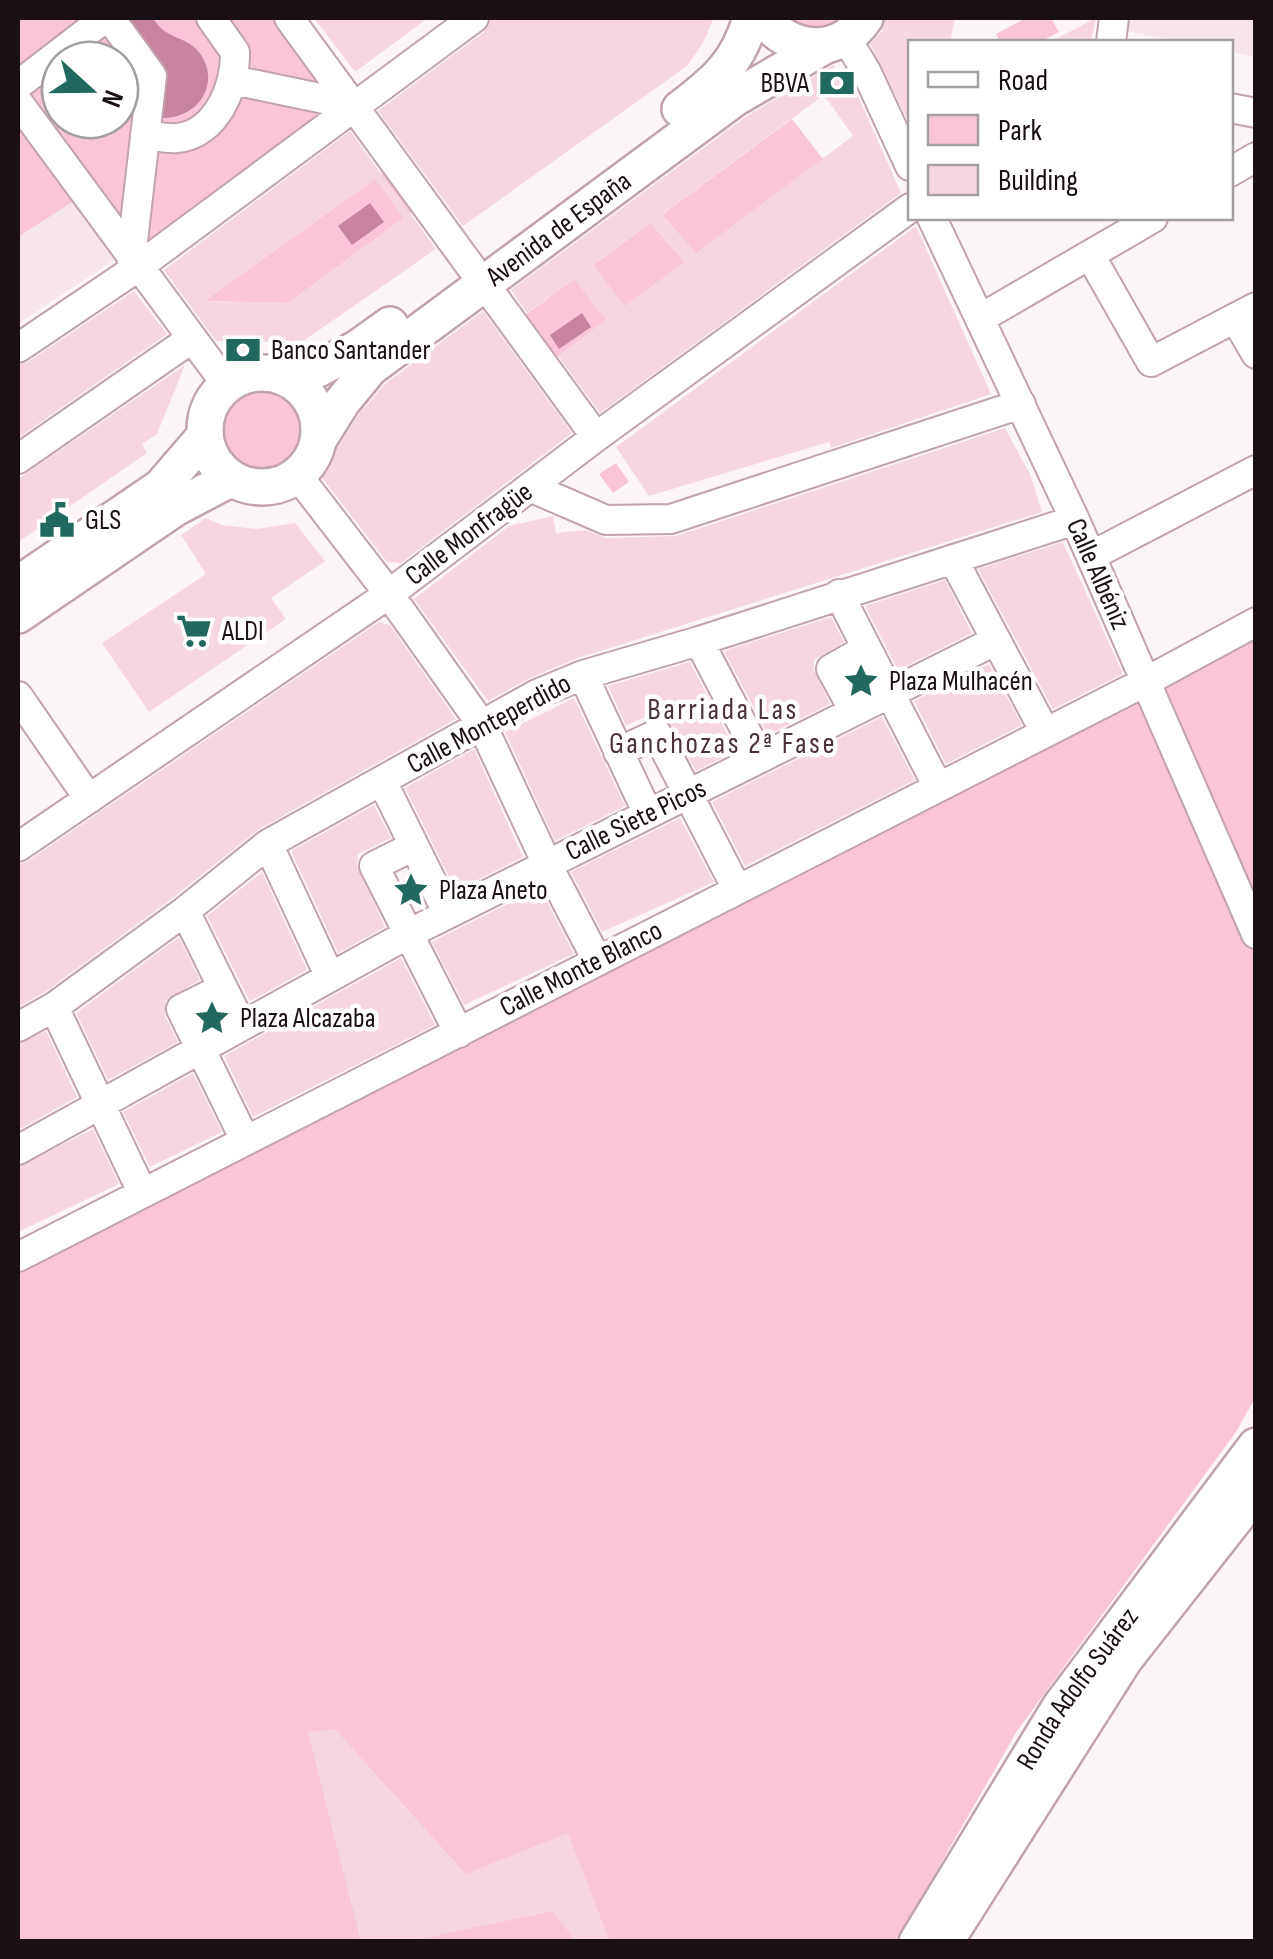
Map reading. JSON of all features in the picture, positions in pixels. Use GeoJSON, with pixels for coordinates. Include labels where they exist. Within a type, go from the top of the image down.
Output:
{"type":"FeatureCollection","features":[{"type":"Feature","properties":{"kind":"main road","name":"Avenida de España"},"geometry":{"type":"LineString","coordinates":[[318,439],[370,368],[477,274],[719,79],[744,44],[751,18]]}},
{"type":"Feature","properties":{"kind":"main road"},"geometry":{"type":"LineString","coordinates":[[764,18],[788,41],[806,46],[845,34]]}},
{"type":"Feature","properties":{"kind":"main road","name":"Avenida de España"},"geometry":{"type":"LineString","coordinates":[[272,373],[316,370],[358,348],[477,274],[735,98],[845,34]]}},
{"type":"Feature","properties":{"kind":"main road"},"geometry":{"type":"LineString","coordinates":[[272,373],[302,389],[312,403],[318,420],[318,439],[312,457],[298,476],[279,485],[254,488],[230,479],[212,461],[204,437],[205,417],[226,384],[240,376],[272,373]]}},
{"type":"Feature","properties":{"kind":"main road"},"geometry":{"type":"LineString","coordinates":[[18,586],[161,487],[204,437]]}},
{"type":"Feature","properties":{"kind":"main road"},"geometry":{"type":"LineString","coordinates":[[18,615],[176,508],[230,479]]}},
{"type":"Feature","properties":{"kind":"main road","name":"Ronda Adolfo Suárez"},"geometry":{"type":"LineString","coordinates":[[917,1942],[1060,1707],[1256,1446]]}},
{"type":"Feature","properties":{"kind":"main road","name":"Ronda Adolfo Suárez"},"geometry":{"type":"LineString","coordinates":[[944,1942],[1124,1660],[1256,1492]]}},
{"type":"Feature","properties":{"kind":"street"},"geometry":{"type":"LineString","coordinates":[[18,85],[108,18],[152,76],[135,263]]}},
{"type":"Feature","properties":{"kind":"street"},"geometry":{"type":"LineString","coordinates":[[289,18],[596,437]]}},
{"type":"Feature","properties":{"kind":"street"},"geometry":{"type":"LineString","coordinates":[[18,348],[474,18]]}},
{"type":"Feature","properties":{"kind":"street"},"geometry":{"type":"LineString","coordinates":[[145,135],[178,138],[209,123],[233,80],[236,52],[222,22]]}},
{"type":"Feature","properties":{"kind":"street"},"geometry":{"type":"LineString","coordinates":[[845,34],[908,162]]}},
{"type":"Feature","properties":{"kind":"street"},"geometry":{"type":"LineString","coordinates":[[233,80],[352,106]]}},
{"type":"Feature","properties":{"kind":"street"},"geometry":{"type":"LineString","coordinates":[[18,102],[226,384]]}},
{"type":"Feature","properties":{"kind":"street"},"geometry":{"type":"LineString","coordinates":[[1233,170],[1256,157]]}},
{"type":"Feature","properties":{"kind":"street","name":"Calle Monfragüe"},"geometry":{"type":"LineString","coordinates":[[18,847],[389,594],[908,209]]}},
{"type":"Feature","properties":{"kind":"street","name":"Calle Albéniz"},"geometry":{"type":"LineString","coordinates":[[933,220],[1075,520],[1256,934]]}},
{"type":"Feature","properties":{"kind":"street"},"geometry":{"type":"LineString","coordinates":[[981,318],[1151,220]]}},
{"type":"Feature","properties":{"kind":"street"},"geometry":{"type":"LineString","coordinates":[[1090,256],[1151,362],[1245,313],[1256,354]]}},
{"type":"Feature","properties":{"kind":"street"},"geometry":{"type":"LineString","coordinates":[[18,459],[191,340]]}},
{"type":"Feature","properties":{"kind":"street"},"geometry":{"type":"LineString","coordinates":[[532,488],[606,520],[671,519],[1021,404]]}},
{"type":"Feature","properties":{"kind":"street"},"geometry":{"type":"LineString","coordinates":[[1091,556],[1256,470]]}},
{"type":"Feature","properties":{"kind":"street"},"geometry":{"type":"LineString","coordinates":[[298,476],[389,594],[482,725],[597,960]]}},
{"type":"Feature","properties":{"kind":"street","name":"Calle Monteperdido"},"geometry":{"type":"LineString","coordinates":[[18,1027],[54,1006],[184,911],[268,844],[537,694],[584,675],[1075,520]]}},
{"type":"Feature","properties":{"kind":"street"},"geometry":{"type":"LineString","coordinates":[[952,559],[1045,732]]}},
{"type":"Feature","properties":{"kind":"street"},"geometry":{"type":"LineString","coordinates":[[839,594],[938,787]]}},
{"type":"Feature","properties":{"kind":"street","name":"Calle Monte Blanco"},"geometry":{"type":"LineString","coordinates":[[20,1250],[459,1033],[1256,622]]}},
{"type":"Feature","properties":{"kind":"street"},"geometry":{"type":"LineString","coordinates":[[699,641],[760,758]]}},
{"type":"Feature","properties":{"kind":"street","name":"Calle Siete Picos"},"geometry":{"type":"LineString","coordinates":[[18,1150],[410,932],[995,641]]}},
{"type":"Feature","properties":{"kind":"street"},"geometry":{"type":"LineString","coordinates":[[854,710],[831,669],[866,649]]}},
{"type":"Feature","properties":{"kind":"street"},"geometry":{"type":"LineString","coordinates":[[584,675],[648,814]]}},
{"type":"Feature","properties":{"kind":"street"},"geometry":{"type":"LineString","coordinates":[[18,696],[88,799]]}},
{"type":"Feature","properties":{"kind":"street"},"geometry":{"type":"LineString","coordinates":[[618,752],[657,734],[737,890]]}},
{"type":"Feature","properties":{"kind":"street"},"geometry":{"type":"LineString","coordinates":[[382,781],[448,914]]}},
{"type":"Feature","properties":{"kind":"street"},"geometry":{"type":"LineString","coordinates":[[268,844],[330,977]]}},
{"type":"Feature","properties":{"kind":"street"},"geometry":{"type":"LineString","coordinates":[[414,846],[374,866],[459,1033]]}},
{"type":"Feature","properties":{"kind":"street"},"geometry":{"type":"LineString","coordinates":[[184,911],[242,1026]]}},
{"type":"Feature","properties":{"kind":"street"},"geometry":{"type":"LineString","coordinates":[[223,988],[181,1009],[244,1140]]}},
{"type":"Feature","properties":{"kind":"street"},"geometry":{"type":"LineString","coordinates":[[54,1006],[142,1192]]}},
{"type":"Feature","properties":{"kind":"shaded area"},"geometry":{"type":"Polygon","coordinates":[[[125,18],[153,18],[164,31],[190,44],[201,55],[208,78],[195,107],[162,118],[167,75],[125,18]]]}},
{"type":"Feature","properties":{"kind":"shaded area"},"geometry":{"type":"Polygon","coordinates":[[[1130,18],[1255,18],[1255,57],[1233,52],[1233,40],[1173,40],[1127,31],[1130,18]]]}},
{"type":"Feature","properties":{"kind":"shaded area"},"geometry":{"type":"Polygon","coordinates":[[[74,201],[116,259],[18,324],[18,237],[74,201]]]}},
{"type":"Feature","properties":{"kind":"shaded area"},"geometry":{"type":"Polygon","coordinates":[[[370,203],[384,222],[352,245],[338,226],[370,203]]]}},
{"type":"Feature","properties":{"kind":"shaded area"},"geometry":{"type":"Polygon","coordinates":[[[582,313],[591,327],[559,349],[550,335],[582,313]]]}},
{"type":"Feature","properties":{"kind":"green space"},"geometry":{"type":"Polygon","coordinates":[[[18,18],[289,18],[353,105],[131,258],[46,140],[140,140],[140,40],[40,40],[40,132],[18,102],[18,18]]]}},
{"type":"Feature","properties":{"kind":"green space"},"geometry":{"type":"Polygon","coordinates":[[[774,18],[851,18],[830,35],[774,18]]]}},
{"type":"Feature","properties":{"kind":"green space"},"geometry":{"type":"Polygon","coordinates":[[[1026,18],[1051,18],[1059,32],[1043,40],[999,40],[996,34],[1026,18]]]}},
{"type":"Feature","properties":{"kind":"green space"},"geometry":{"type":"Polygon","coordinates":[[[792,119],[823,159],[553,360],[521,318],[792,119]]]}},
{"type":"Feature","properties":{"kind":"green space"},"geometry":{"type":"Polygon","coordinates":[[[18,125],[74,201],[18,237],[18,125]]]}},
{"type":"Feature","properties":{"kind":"green space"},"geometry":{"type":"Polygon","coordinates":[[[386,171],[416,209],[288,303],[204,301],[386,171]]]}},
{"type":"Feature","properties":{"kind":"green space"},"geometry":{"type":"Polygon","coordinates":[[[262,386],[280,389],[295,399],[305,414],[305,450],[295,465],[280,475],[262,478],[244,475],[229,465],[219,450],[216,432],[219,414],[229,399],[244,389],[262,386]]]}},
{"type":"Feature","properties":{"kind":"green space"},"geometry":{"type":"Polygon","coordinates":[[[616,463],[629,482],[613,493],[599,474],[616,463]]]}},
{"type":"Feature","properties":{"kind":"green space"},"geometry":{"type":"Polygon","coordinates":[[[1255,622],[1255,1398],[1236,1432],[1017,1731],[896,1941],[18,1941],[18,1257],[1255,622]]]}},
{"type":"Feature","properties":{"kind":"building"},"geometry":{"type":"Polygon","coordinates":[[[314,18],[428,18],[355,72],[314,18]]]}},
{"type":"Feature","properties":{"kind":"building"},"geometry":{"type":"Polygon","coordinates":[[[491,18],[714,18],[687,66],[463,226],[378,111],[484,32],[491,18]]]}},
{"type":"Feature","properties":{"kind":"building"},"geometry":{"type":"Polygon","coordinates":[[[886,18],[955,18],[950,40],[908,40],[908,121],[870,44],[882,31],[886,18]]]}},
{"type":"Feature","properties":{"kind":"building"},"geometry":{"type":"Polygon","coordinates":[[[1096,18],[1091,40],[1054,40],[1096,18]]]}},
{"type":"Feature","properties":{"kind":"building"},"geometry":{"type":"Polygon","coordinates":[[[833,65],[852,98],[858,96],[901,193],[600,413],[558,356],[606,320],[574,279],[527,313],[511,290],[747,116],[833,65]],[[824,95],[662,214],[696,253],[853,136],[824,95]],[[650,223],[593,265],[625,306],[684,262],[650,223]]]}},
{"type":"Feature","properties":{"kind":"building"},"geometry":{"type":"Polygon","coordinates":[[[350,131],[436,249],[302,342],[216,341],[164,270],[350,131]],[[375,179],[204,301],[288,303],[403,218],[375,179]]]}},
{"type":"Feature","properties":{"kind":"building"},"geometry":{"type":"Polygon","coordinates":[[[916,226],[991,394],[831,448],[829,442],[649,496],[616,447],[916,226]]]}},
{"type":"Feature","properties":{"kind":"building"},"geometry":{"type":"Polygon","coordinates":[[[134,291],[167,334],[18,438],[18,365],[134,291]]]}},
{"type":"Feature","properties":{"kind":"building"},"geometry":{"type":"Polygon","coordinates":[[[483,311],[572,433],[401,563],[387,562],[320,475],[359,414],[385,384],[483,311]]]}},
{"type":"Feature","properties":{"kind":"building"},"geometry":{"type":"Polygon","coordinates":[[[185,365],[157,434],[142,444],[147,453],[18,542],[18,479],[185,365]]]}},
{"type":"Feature","properties":{"kind":"building"},"geometry":{"type":"Polygon","coordinates":[[[1005,428],[1030,474],[1042,512],[578,658],[488,701],[414,599],[509,526],[553,516],[556,533],[585,530],[606,538],[676,536],[1005,428]]]}},
{"type":"Feature","properties":{"kind":"building","name":"ALDI"},"geometry":{"type":"Polygon","coordinates":[[[206,518],[222,525],[257,529],[295,523],[325,561],[271,598],[286,619],[149,712],[102,643],[206,574],[181,535],[206,518]]]}},
{"type":"Feature","properties":{"kind":"building"},"geometry":{"type":"Polygon","coordinates":[[[1063,542],[1123,674],[1053,709],[978,569],[1063,542]]]}},
{"type":"Feature","properties":{"kind":"building"},"geometry":{"type":"Polygon","coordinates":[[[945,580],[972,633],[898,670],[865,606],[945,580]]]}},
{"type":"Feature","properties":{"kind":"building"},"geometry":{"type":"Polygon","coordinates":[[[831,617],[844,642],[814,660],[814,670],[830,704],[768,735],[724,651],[831,617]]]}},
{"type":"Feature","properties":{"kind":"building"},"geometry":{"type":"Polygon","coordinates":[[[379,622],[390,625],[456,719],[259,829],[174,897],[45,992],[18,1007],[18,864],[28,861],[379,622]]]}},
{"type":"Feature","properties":{"kind":"building"},"geometry":{"type":"Polygon","coordinates":[[[690,662],[736,751],[696,771],[667,720],[655,712],[626,726],[608,686],[690,662]]]}},
{"type":"Feature","properties":{"kind":"building"},"geometry":{"type":"Polygon","coordinates":[[[989,664],[1022,725],[946,764],[914,701],[989,664]]]}},
{"type":"Feature","properties":{"kind":"building"},"geometry":{"type":"Polygon","coordinates":[[[574,698],[625,806],[555,841],[505,732],[574,698]]]}},
{"type":"Feature","properties":{"kind":"building"},"geometry":{"type":"Polygon","coordinates":[[[882,717],[915,780],[745,866],[712,802],[882,717]]]}},
{"type":"Feature","properties":{"kind":"building"},"geometry":{"type":"Polygon","coordinates":[[[474,749],[523,857],[456,891],[405,788],[474,749]]]}},
{"type":"Feature","properties":{"kind":"building"},"geometry":{"type":"Polygon","coordinates":[[[374,805],[391,838],[358,854],[357,866],[385,927],[338,953],[291,851],[374,805]]]}},
{"type":"Feature","properties":{"kind":"building"},"geometry":{"type":"Polygon","coordinates":[[[680,818],[714,882],[602,932],[571,872],[680,818]]]}},
{"type":"Feature","properties":{"kind":"building"},"geometry":{"type":"Polygon","coordinates":[[[262,872],[307,970],[249,1000],[207,916],[262,872]]]}},
{"type":"Feature","properties":{"kind":"building"},"geometry":{"type":"Polygon","coordinates":[[[540,888],[574,954],[464,1005],[432,942],[540,888]]]}},
{"type":"Feature","properties":{"kind":"building"},"geometry":{"type":"Polygon","coordinates":[[[179,937],[200,980],[166,1000],[165,1016],[178,1042],[108,1080],[76,1013],[179,937]]]}},
{"type":"Feature","properties":{"kind":"building"},"geometry":{"type":"Polygon","coordinates":[[[401,958],[435,1025],[253,1117],[224,1056],[401,958]]]}},
{"type":"Feature","properties":{"kind":"building"},"geometry":{"type":"Polygon","coordinates":[[[46,1031],[77,1097],[18,1130],[18,1044],[46,1031]]]}},
{"type":"Feature","properties":{"kind":"building"},"geometry":{"type":"Polygon","coordinates":[[[193,1073],[222,1132],[150,1167],[123,1112],[193,1073]]]}},
{"type":"Feature","properties":{"kind":"building"},"geometry":{"type":"Polygon","coordinates":[[[93,1129],[119,1184],[18,1232],[18,1167],[93,1129]]]}},
{"type":"Feature","properties":{"kind":"building"},"geometry":{"type":"Polygon","coordinates":[[[335,1729],[466,1874],[568,1833],[610,1942],[576,1942],[553,1911],[406,1942],[361,1942],[308,1732],[335,1729]]]}},
{"type":"Feature","properties":{"kind":"place","name":"BBVA"},"geometry":{"type":"Point","coordinates":[837,83]}},
{"type":"Feature","properties":{"kind":"place","name":"Banco Santander"},"geometry":{"type":"Point","coordinates":[243,350]}},
{"type":"Feature","properties":{"kind":"place","name":"GLS"},"geometry":{"type":"Point","coordinates":[57,520]}},
{"type":"Feature","properties":{"kind":"place","name":"ALDI"},"geometry":{"type":"Point","coordinates":[194,631]}},
{"type":"Feature","properties":{"kind":"place","name":"Plaza Mulhacén"},"geometry":{"type":"Point","coordinates":[861,681]}},
{"type":"Feature","properties":{"kind":"place","name":"Plaza Aneto"},"geometry":{"type":"Point","coordinates":[411,890]}},
{"type":"Feature","properties":{"kind":"place","name":"Plaza Alcazaba"},"geometry":{"type":"Point","coordinates":[212,1018]}},
{"type":"Feature","properties":{"kind":"district","name":"Barriada Las Ganchozas 2ª Fase"},"geometry":{"type":"Point","coordinates":[723,727]}}]}
